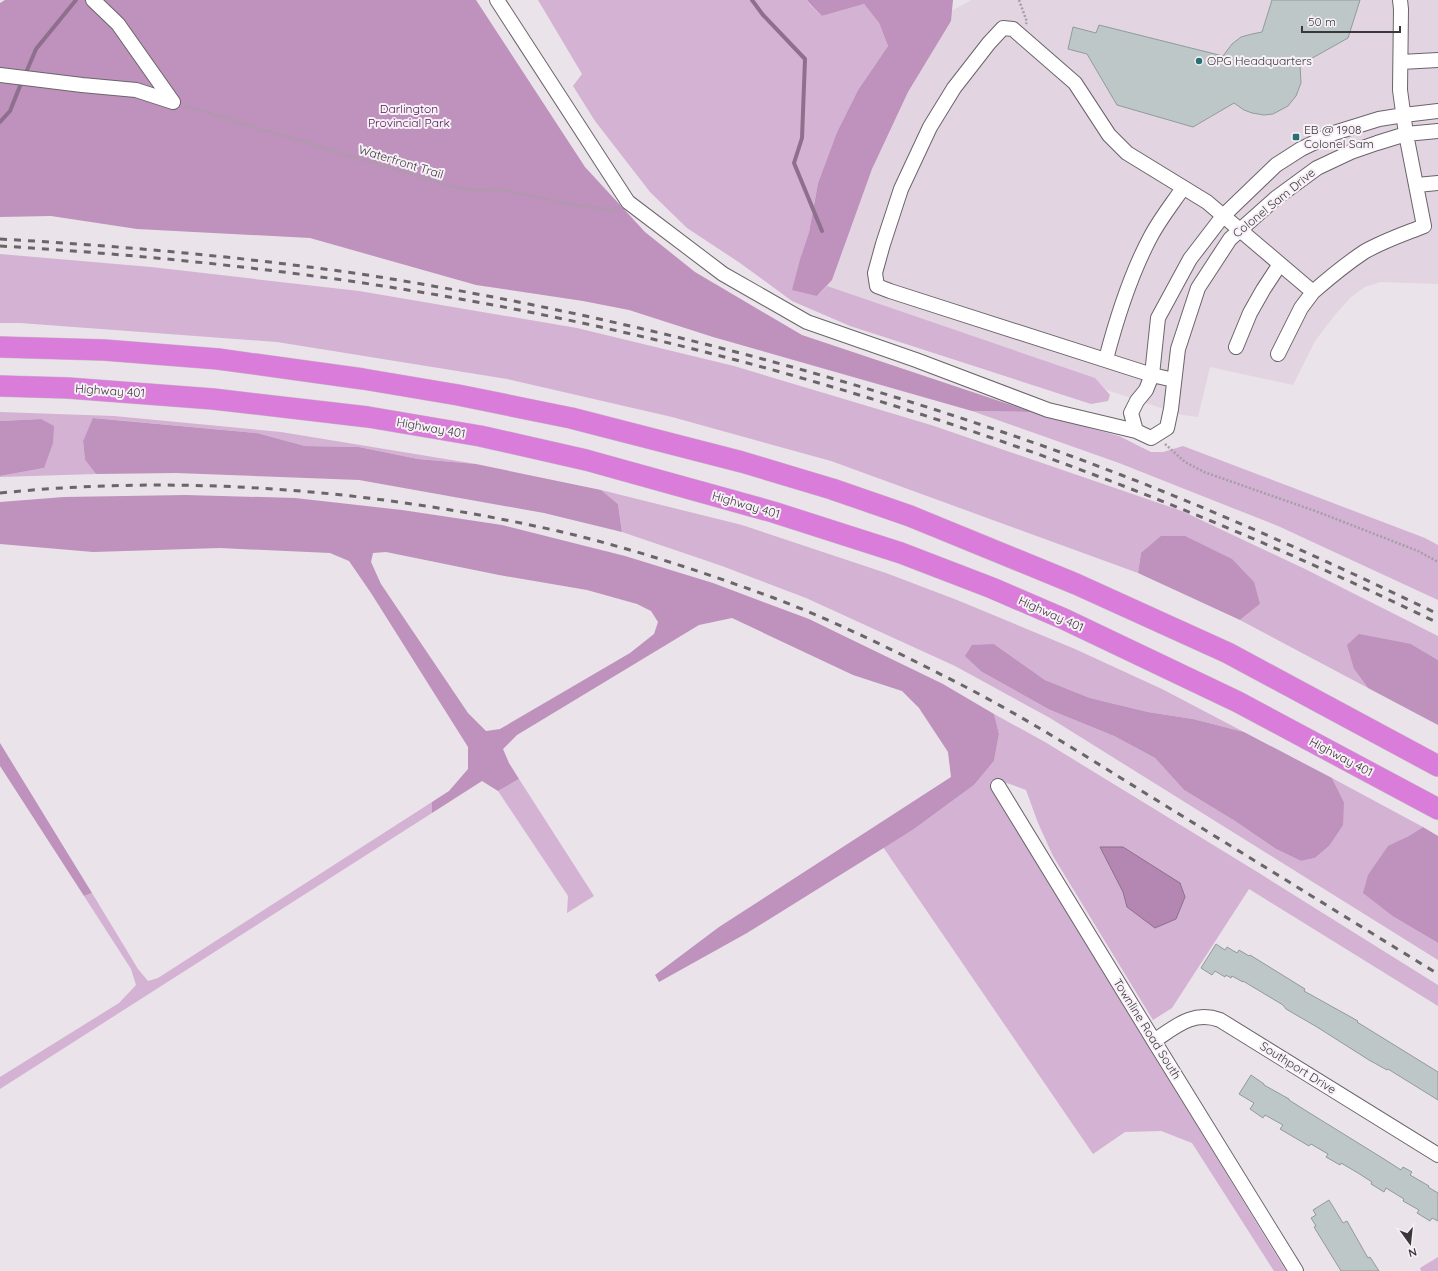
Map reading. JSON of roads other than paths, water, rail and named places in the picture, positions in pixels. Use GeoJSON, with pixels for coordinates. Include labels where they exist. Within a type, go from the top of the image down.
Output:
{"type":"FeatureCollection","features":[{"type":"Feature","properties":{"kind":"highway"},"geometry":{"type":"LineString","coordinates":[[0,347],[104,350],[210,359],[363,378],[458,395],[571,418],[742,462],[832,489],[910,516],[1076,584],[1228,653],[1438,766]]}},
{"type":"Feature","properties":{"kind":"highway","name":"Highway 401"},"geometry":{"type":"LineString","coordinates":[[0,386],[68,388],[213,398],[368,417],[480,436],[586,460],[773,512],[901,553],[992,588],[1064,619],[1238,702],[1438,809]]}},
{"type":"Feature","properties":{"kind":"street"},"geometry":{"type":"LineString","coordinates":[[0,75],[136,90],[173,102],[118,24],[93,0]]}},
{"type":"Feature","properties":{"kind":"street"},"geometry":{"type":"LineString","coordinates":[[497,0],[628,202],[723,274],[807,322],[916,360],[1048,410],[1136,431]]}},
{"type":"Feature","properties":{"kind":"street"},"geometry":{"type":"LineString","coordinates":[[1278,354],[1301,308],[1313,292],[1338,270],[1366,251],[1393,238],[1431,226],[1417,184],[1406,134],[1400,90],[1402,9],[1400,0]]}},
{"type":"Feature","properties":{"kind":"street"},"geometry":{"type":"LineString","coordinates":[[1174,380],[1152,375],[877,286],[875,273],[901,189],[930,127],[954,88],[989,43],[1003,28],[1013,29],[1074,83],[1108,135],[1127,153],[1207,202],[1313,292]]}},
{"type":"Feature","properties":{"kind":"street"},"geometry":{"type":"LineString","coordinates":[[1401,62],[1438,60]]}},
{"type":"Feature","properties":{"kind":"street","name":"Colonel Sam Drive"},"geometry":{"type":"LineString","coordinates":[[1438,111],[1379,119],[1334,133],[1301,149],[1276,165],[1223,216],[1190,259],[1158,318],[1152,375],[1146,390],[1137,400],[1131,413],[1136,431],[1152,438],[1167,428],[1171,409],[1178,349],[1198,288],[1230,239],[1276,198],[1317,168],[1351,152],[1406,134],[1438,131]]}},
{"type":"Feature","properties":{"kind":"street"},"geometry":{"type":"LineString","coordinates":[[1417,184],[1438,182]]}},
{"type":"Feature","properties":{"kind":"street"},"geometry":{"type":"LineString","coordinates":[[1106,359],[1119,313],[1131,280],[1151,236],[1183,188]]}},
{"type":"Feature","properties":{"kind":"street"},"geometry":{"type":"LineString","coordinates":[[1236,347],[1250,313],[1280,264]]}},
{"type":"Feature","properties":{"kind":"street","name":"Townline Road South"},"geometry":{"type":"LineString","coordinates":[[998,786],[1296,1271]]}},
{"type":"Feature","properties":{"kind":"street","name":"Southport Drive"},"geometry":{"type":"LineString","coordinates":[[1154,1041],[1186,1021],[1200,1016],[1212,1016],[1438,1155]]}},
{"type":"Feature","properties":{"kind":"waterway"},"geometry":{"type":"LineString","coordinates":[[25,75],[36,49],[76,0]]}},
{"type":"Feature","properties":{"kind":"waterway"},"geometry":{"type":"LineString","coordinates":[[752,0],[763,15],[805,59],[802,138],[794,163],[822,231]]}},
{"type":"Feature","properties":{"kind":"waterway"},"geometry":{"type":"LineString","coordinates":[[0,122],[10,111],[22,81]]}},
{"type":"Feature","properties":{"kind":"railway"},"geometry":{"type":"LineString","coordinates":[[0,239],[184,253],[367,275],[533,305],[698,342],[862,387],[943,412],[1076,458],[1233,520],[1438,614]]}},
{"type":"Feature","properties":{"kind":"railway"},"geometry":{"type":"LineString","coordinates":[[0,246],[186,261],[309,275],[370,284],[493,305],[616,330],[737,360],[857,394],[976,432],[1093,475],[1210,520],[1324,570],[1438,623]]}},
{"type":"Feature","properties":{"kind":"railway"},"geometry":{"type":"LineString","coordinates":[[0,493],[70,487],[140,485],[210,486],[350,496],[420,505],[558,531],[613,545],[721,579],[774,598],[839,625],[1001,706],[1056,738],[1438,974]]}},
{"type":"Feature","properties":{"kind":"place","name":"OPG Headquarters"},"geometry":{"type":"Point","coordinates":[1199,61]}},
{"type":"Feature","properties":{"kind":"place","name":"EB @ 1908 Colonel Sam"},"geometry":{"type":"Point","coordinates":[1296,137]}},
{"type":"Feature","properties":{"kind":"park label","name":"Darlington Provincial Park"},"geometry":{"type":"Point","coordinates":[409,116]}}]}
